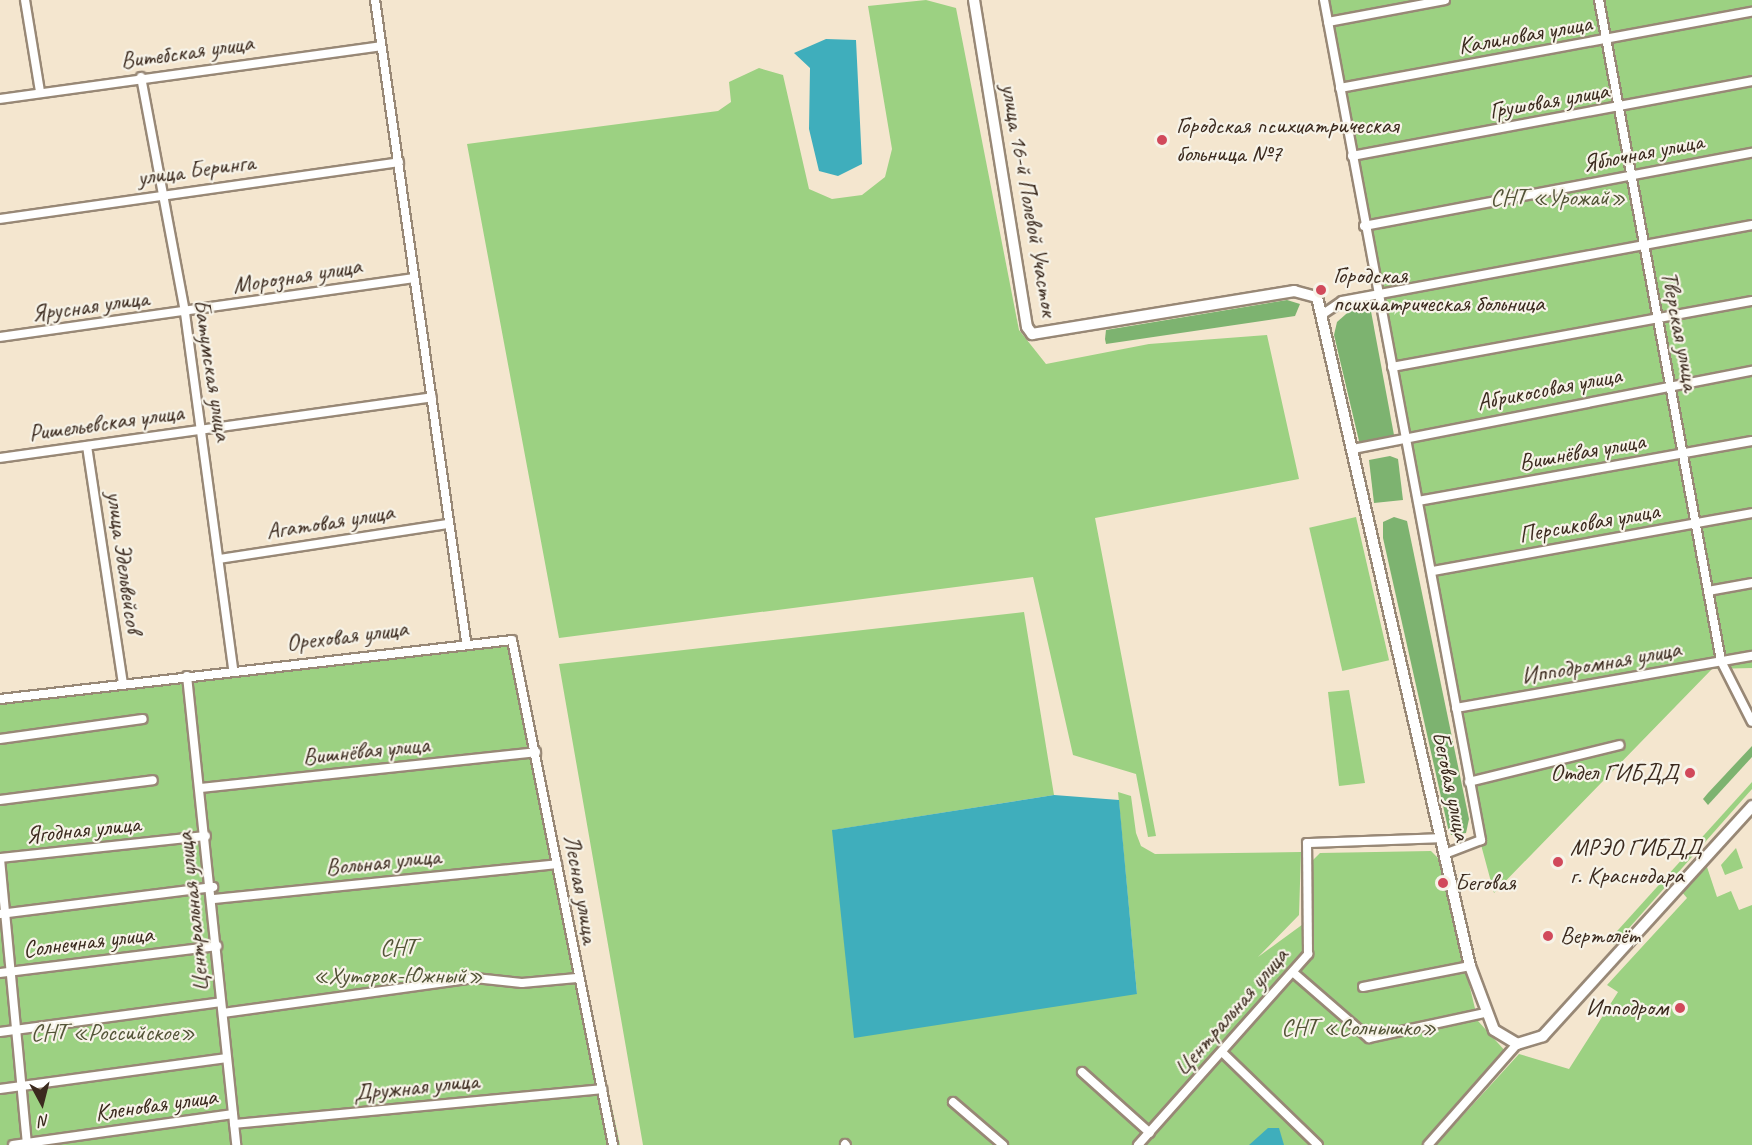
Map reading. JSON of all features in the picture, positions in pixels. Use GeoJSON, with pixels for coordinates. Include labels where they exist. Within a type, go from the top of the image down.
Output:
{"type":"FeatureCollection","features":[{"type":"Feature","properties":{"kind":"street"},"geometry":{"type":"LineString","coordinates":[[25,0],[40,92]]}},
{"type":"Feature","properties":{"kind":"street"},"geometry":{"type":"LineString","coordinates":[[375,0],[466,641]]}},
{"type":"Feature","properties":{"kind":"street","name":"улица 16-й Полевой Участок"},"geometry":{"type":"LineString","coordinates":[[974,0],[1027,327],[1032,334],[1294,291],[1317,297]]}},
{"type":"Feature","properties":{"kind":"street"},"geometry":{"type":"LineString","coordinates":[[1324,0],[1364,226],[1433,571],[1481,840],[1445,854]]}},
{"type":"Feature","properties":{"kind":"street"},"geometry":{"type":"LineString","coordinates":[[1328,22],[1445,0]]}},
{"type":"Feature","properties":{"kind":"street","name":"Тверская улица"},"geometry":{"type":"LineString","coordinates":[[1599,0],[1722,665],[1752,722]]}},
{"type":"Feature","properties":{"kind":"street","name":"Калиновая улица"},"geometry":{"type":"LineString","coordinates":[[1340,88],[1752,12]]}},
{"type":"Feature","properties":{"kind":"street","name":"Витебская улица"},"geometry":{"type":"LineString","coordinates":[[0,99],[141,77],[380,46]]}},
{"type":"Feature","properties":{"kind":"street","name":"Батумская улица"},"geometry":{"type":"LineString","coordinates":[[141,77],[160,194],[185,313],[233,670]]}},
{"type":"Feature","properties":{"kind":"street","name":"Грушовая улица"},"geometry":{"type":"LineString","coordinates":[[1352,156],[1618,108],[1752,81]]}},
{"type":"Feature","properties":{"kind":"street","name":"Яблочная улица"},"geometry":{"type":"LineString","coordinates":[[1364,226],[1752,153]]}},
{"type":"Feature","properties":{"kind":"street","name":"улица Беринга"},"geometry":{"type":"LineString","coordinates":[[0,219],[160,194],[399,162]]}},
{"type":"Feature","properties":{"kind":"street"},"geometry":{"type":"LineString","coordinates":[[1323,314],[1342,301],[1752,225]]}},
{"type":"Feature","properties":{"kind":"street","name":"Морозная улица"},"geometry":{"type":"LineString","coordinates":[[185,313],[414,278]]}},
{"type":"Feature","properties":{"kind":"street","name":"Беговая улица"},"geometry":{"type":"LineString","coordinates":[[1317,297],[1323,314],[1470,966],[1485,1013],[1494,1030],[1516,1044]]}},
{"type":"Feature","properties":{"kind":"street"},"geometry":{"type":"LineString","coordinates":[[1392,367],[1752,301]]}},
{"type":"Feature","properties":{"kind":"street","name":"Ярусная улица"},"geometry":{"type":"LineString","coordinates":[[0,337],[185,313]]}},
{"type":"Feature","properties":{"kind":"street","name":"Абрикосовая улица"},"geometry":{"type":"LineString","coordinates":[[1353,449],[1407,436],[1752,371]]}},
{"type":"Feature","properties":{"kind":"street","name":"Ришельевская улица"},"geometry":{"type":"LineString","coordinates":[[0,458],[432,397]]}},
{"type":"Feature","properties":{"kind":"street","name":"Вишнёвая улица"},"geometry":{"type":"LineString","coordinates":[[1418,501],[1752,441]]}},
{"type":"Feature","properties":{"kind":"street","name":"улица Эдельвейсов"},"geometry":{"type":"LineString","coordinates":[[87,446],[123,684]]}},
{"type":"Feature","properties":{"kind":"street","name":"Персиковая улица"},"geometry":{"type":"LineString","coordinates":[[1433,571],[1752,513]]}},
{"type":"Feature","properties":{"kind":"street","name":"Агатовая улица"},"geometry":{"type":"LineString","coordinates":[[219,559],[448,524]]}},
{"type":"Feature","properties":{"kind":"street"},"geometry":{"type":"LineString","coordinates":[[1708,591],[1752,583]]}},
{"type":"Feature","properties":{"kind":"street","name":"Ореховая улица"},"geometry":{"type":"LineString","coordinates":[[0,699],[466,641],[512,640]]}},
{"type":"Feature","properties":{"kind":"street","name":"Лесная улица"},"geometry":{"type":"LineString","coordinates":[[512,640],[536,752],[577,978],[613,1145]]}},
{"type":"Feature","properties":{"kind":"street","name":"Ипподромная улица"},"geometry":{"type":"LineString","coordinates":[[1456,708],[1722,665],[1752,656]]}},
{"type":"Feature","properties":{"kind":"street","name":"Центральная улица"},"geometry":{"type":"LineString","coordinates":[[187,676],[213,888],[221,1002],[236,1145]]}},
{"type":"Feature","properties":{"kind":"street"},"geometry":{"type":"LineString","coordinates":[[0,739],[143,719]]}},
{"type":"Feature","properties":{"kind":"street"},"geometry":{"type":"LineString","coordinates":[[1469,782],[1620,745]]}},
{"type":"Feature","properties":{"kind":"street","name":"Вишнёвая улица"},"geometry":{"type":"LineString","coordinates":[[200,788],[536,752]]}},
{"type":"Feature","properties":{"kind":"street"},"geometry":{"type":"LineString","coordinates":[[0,801],[153,780]]}},
{"type":"Feature","properties":{"kind":"street"},"geometry":{"type":"LineString","coordinates":[[1428,1145],[1516,1044],[1543,1036],[1752,806]]}},
{"type":"Feature","properties":{"kind":"street","name":"Ягодная улица"},"geometry":{"type":"LineString","coordinates":[[0,859],[206,836]]}},
{"type":"Feature","properties":{"kind":"street","name":"Центральная улица"},"geometry":{"type":"LineString","coordinates":[[1138,1145],[1295,974],[1308,954],[1307,843],[1441,838]]}},
{"type":"Feature","properties":{"kind":"street"},"geometry":{"type":"LineString","coordinates":[[0,859],[3,914],[12,972],[27,1144]]}},
{"type":"Feature","properties":{"kind":"street","name":"Вольная улица"},"geometry":{"type":"LineString","coordinates":[[214,899],[557,864]]}},
{"type":"Feature","properties":{"kind":"street"},"geometry":{"type":"LineString","coordinates":[[3,914],[213,888]]}},
{"type":"Feature","properties":{"kind":"street","name":"Солнечная улица"},"geometry":{"type":"LineString","coordinates":[[0,973],[217,946]]}},
{"type":"Feature","properties":{"kind":"street"},"geometry":{"type":"LineString","coordinates":[[1363,987],[1470,966]]}},
{"type":"Feature","properties":{"kind":"street"},"geometry":{"type":"LineString","coordinates":[[1295,974],[1369,1038],[1485,1013]]}},
{"type":"Feature","properties":{"kind":"street"},"geometry":{"type":"LineString","coordinates":[[223,1013],[475,978],[522,983],[577,978]]}},
{"type":"Feature","properties":{"kind":"street"},"geometry":{"type":"LineString","coordinates":[[0,1032],[221,1002]]}},
{"type":"Feature","properties":{"kind":"street"},"geometry":{"type":"LineString","coordinates":[[1223,1053],[1318,1145]]}},
{"type":"Feature","properties":{"kind":"street"},"geometry":{"type":"LineString","coordinates":[[0,1089],[227,1058]]}},
{"type":"Feature","properties":{"kind":"street"},"geometry":{"type":"LineString","coordinates":[[1082,1072],[1150,1133]]}},
{"type":"Feature","properties":{"kind":"street","name":"Дружная улица"},"geometry":{"type":"LineString","coordinates":[[234,1124],[602,1089]]}},
{"type":"Feature","properties":{"kind":"street"},"geometry":{"type":"LineString","coordinates":[[953,1102],[1003,1145]]}},
{"type":"Feature","properties":{"kind":"street","name":"Кленовая улица"},"geometry":{"type":"LineString","coordinates":[[13,1145],[233,1114]]}},
{"type":"Feature","properties":{"kind":"green space"},"geometry":{"type":"Polygon","coordinates":[[[926,0],[956,8],[1019,330],[1046,364],[1149,344],[1267,335],[1299,479],[1095,518],[1156,836],[1148,837],[1136,774],[1073,755],[1033,577],[559,638],[467,144],[718,111],[731,102],[729,82],[759,68],[783,75],[809,189],[832,199],[862,195],[885,177],[892,149],[868,6],[926,0]]]}},
{"type":"Feature","properties":{"kind":"green space","name":"СНТ «Урожай»"},"geometry":{"type":"Polygon","coordinates":[[[1323,0],[1752,0],[1752,668],[1712,669],[1494,893],[1480,841],[1323,0]]]}},
{"type":"Feature","properties":{"kind":"green space"},"geometry":{"type":"Polygon","coordinates":[[[1287,300],[1300,304],[1295,316],[1106,344],[1106,330],[1287,300]]]}},
{"type":"Feature","properties":{"kind":"green space"},"geometry":{"type":"Polygon","coordinates":[[[1370,306],[1394,435],[1369,442],[1359,441],[1334,335],[1337,322],[1354,307],[1370,306]]]}},
{"type":"Feature","properties":{"kind":"green space"},"geometry":{"type":"Polygon","coordinates":[[[1390,456],[1398,459],[1403,500],[1374,503],[1369,460],[1390,456]]]}},
{"type":"Feature","properties":{"kind":"green space"},"geometry":{"type":"Polygon","coordinates":[[[1356,517],[1389,660],[1342,671],[1309,528],[1356,517]]]}},
{"type":"Feature","properties":{"kind":"green space"},"geometry":{"type":"Polygon","coordinates":[[[1394,517],[1407,521],[1469,819],[1466,833],[1451,835],[1448,828],[1383,538],[1383,522],[1394,517]]]}},
{"type":"Feature","properties":{"kind":"green space","name":"СНТ «Солнышко»"},"geometry":{"type":"Polygon","coordinates":[[[1024,612],[1054,795],[833,830],[1137,994],[1118,792],[1131,796],[1136,833],[1141,846],[1155,854],[1301,852],[1299,915],[1258,957],[1310,919],[1309,864],[1320,853],[1431,851],[1439,859],[1478,1021],[1507,1053],[1426,1145],[643,1145],[559,664],[1024,612]]]}},
{"type":"Feature","properties":{"kind":"green space","name":"СНТ «Хуторок-Южный»"},"geometry":{"type":"Polygon","coordinates":[[[466,641],[512,641],[620,1145],[0,1145],[0,699],[466,641]]]}},
{"type":"Feature","properties":{"kind":"green space"},"geometry":{"type":"Polygon","coordinates":[[[1349,690],[1365,783],[1339,786],[1328,692],[1349,690]]]}},
{"type":"Feature","properties":{"kind":"green space"},"geometry":{"type":"Polygon","coordinates":[[[1752,746],[1752,757],[1708,805],[1703,799],[1752,746]]]}},
{"type":"Feature","properties":{"kind":"green space"},"geometry":{"type":"Polygon","coordinates":[[[1752,782],[1752,789],[1614,945],[1609,940],[1752,782]]]}},
{"type":"Feature","properties":{"kind":"green space"},"geometry":{"type":"Polygon","coordinates":[[[1736,848],[1743,868],[1725,875],[1721,865],[1736,848]]]}},
{"type":"Feature","properties":{"kind":"green space","name":"Ипподром"},"geometry":{"type":"Polygon","coordinates":[[[1706,864],[1717,897],[1731,891],[1739,910],[1752,905],[1752,1145],[1436,1145],[1519,1054],[1569,1069],[1618,992],[1607,985],[1687,898],[1681,891],[1706,864]]]}},
{"type":"Feature","properties":{"kind":"water"},"geometry":{"type":"Polygon","coordinates":[[[826,39],[856,40],[862,164],[838,176],[819,171],[809,129],[810,68],[794,53],[826,39]]]}},
{"type":"Feature","properties":{"kind":"water"},"geometry":{"type":"Polygon","coordinates":[[[1054,795],[1119,800],[1137,994],[854,1038],[832,830],[1054,795]]]}},
{"type":"Feature","properties":{"kind":"water"},"geometry":{"type":"Polygon","coordinates":[[[1268,1128],[1279,1128],[1284,1145],[1249,1145],[1268,1128]]]}},
{"type":"Feature","properties":{"kind":"place","name":"Городская психиатрическая больница №7"},"geometry":{"type":"Point","coordinates":[1162,140]}},
{"type":"Feature","properties":{"kind":"place","name":"Городская психиатрическая больница"},"geometry":{"type":"Point","coordinates":[1321,290]}},
{"type":"Feature","properties":{"kind":"place","name":"Отдел ГИБДД"},"geometry":{"type":"Point","coordinates":[1690,773]}},
{"type":"Feature","properties":{"kind":"place","name":"МРЭО ГИБДД г. Краснодара"},"geometry":{"type":"Point","coordinates":[1558,862]}},
{"type":"Feature","properties":{"kind":"place","name":"Беговая"},"geometry":{"type":"Point","coordinates":[1443,883]}},
{"type":"Feature","properties":{"kind":"place","name":"Вертолёт"},"geometry":{"type":"Point","coordinates":[1548,936]}},
{"type":"Feature","properties":{"kind":"place","name":"Ипподром"},"geometry":{"type":"Point","coordinates":[1680,1008]}},
{"type":"Feature","properties":{"kind":"park label","name":"СНТ «Российское»"},"geometry":{"type":"Point","coordinates":[113,1033]}}]}
